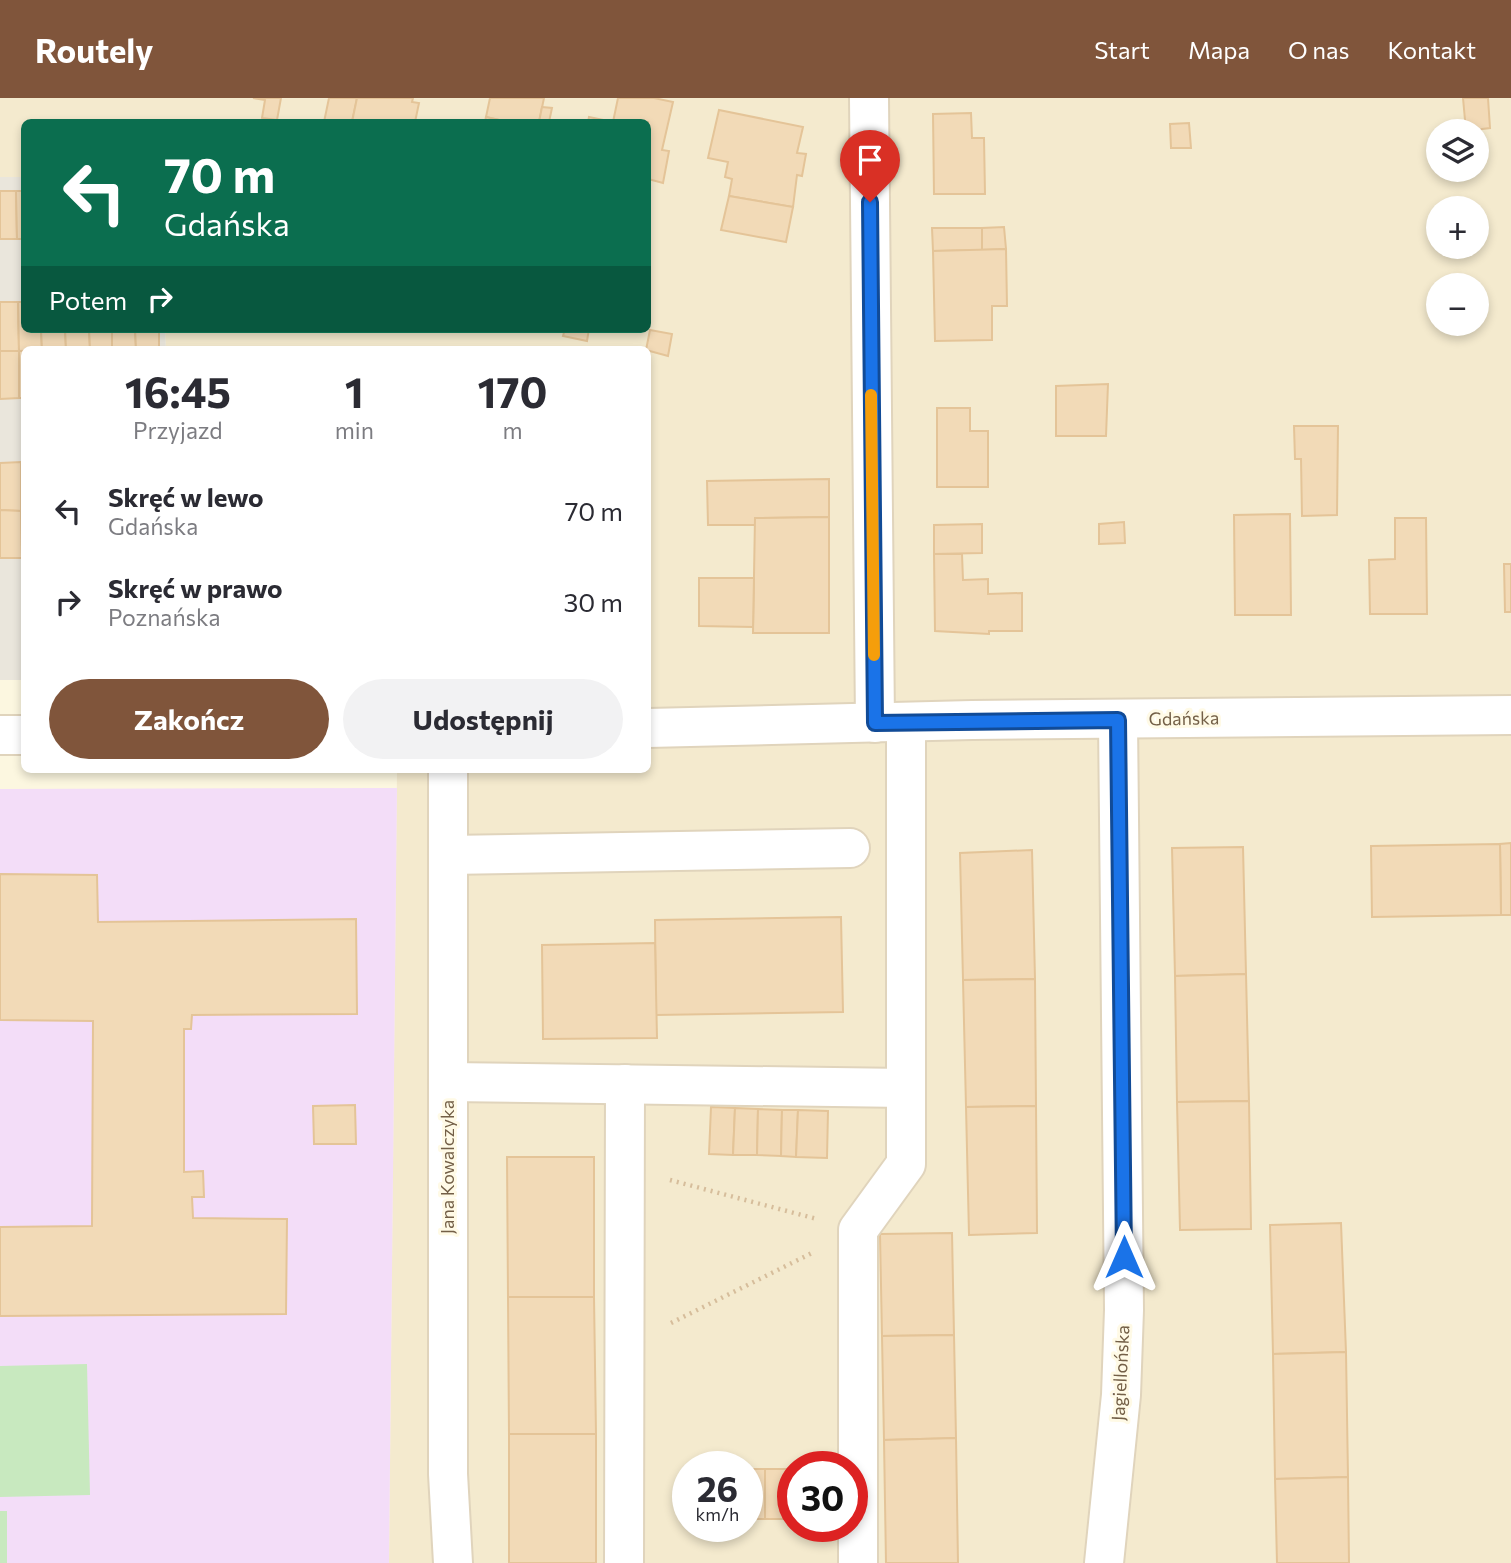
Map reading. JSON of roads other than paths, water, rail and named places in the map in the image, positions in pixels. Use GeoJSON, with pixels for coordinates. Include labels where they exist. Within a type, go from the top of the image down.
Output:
{"type":"FeatureCollection","features":[{"type":"Feature","properties":{"kind":"street"},"geometry":{"type":"LineString","coordinates":[[858,1563],[858,1230],[906,1164],[906,1088],[890,723],[869,98]]}},
{"type":"Feature","properties":{"kind":"street","name":"Gdańska"},"geometry":{"type":"LineString","coordinates":[[651,728],[1511,715]]}},
{"type":"Feature","properties":{"kind":"street","name":"Jagiellońska"},"geometry":{"type":"LineString","coordinates":[[1104,1563],[1121,1395],[1124,1310],[1118,720]]}},
{"type":"Feature","properties":{"kind":"street"},"geometry":{"type":"LineString","coordinates":[[0,735],[21,734]]}},
{"type":"Feature","properties":{"kind":"street","name":"Jana Kowalczyka"},"geometry":{"type":"LineString","coordinates":[[448,773],[448,1474],[453,1563]]}},
{"type":"Feature","properties":{"kind":"street"},"geometry":{"type":"LineString","coordinates":[[448,855],[850,848]]}},
{"type":"Feature","properties":{"kind":"street"},"geometry":{"type":"LineString","coordinates":[[448,1082],[906,1088]]}},
{"type":"Feature","properties":{"kind":"street"},"geometry":{"type":"LineString","coordinates":[[624,1563],[625,1084]]}}]}
